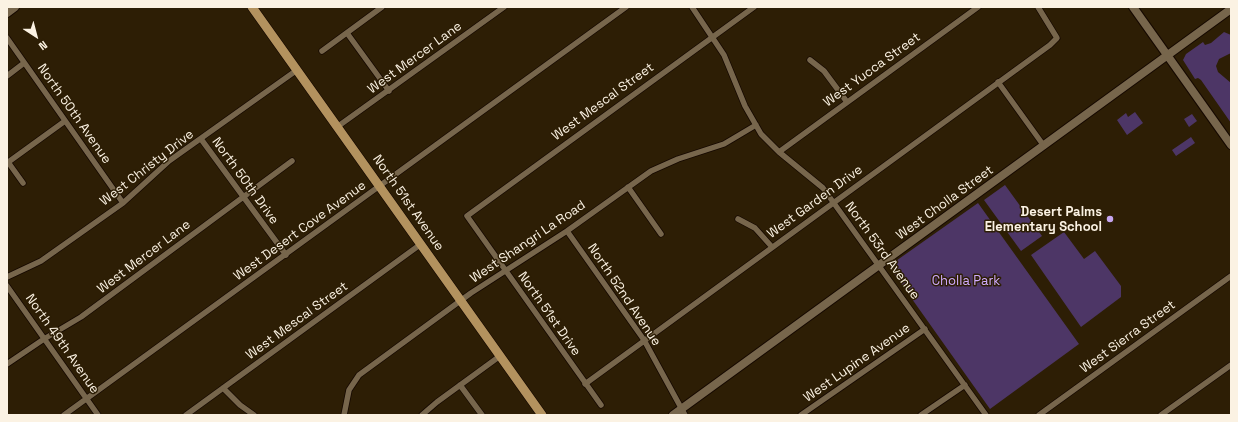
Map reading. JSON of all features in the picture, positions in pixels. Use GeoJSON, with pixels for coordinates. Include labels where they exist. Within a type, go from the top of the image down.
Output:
{"type":"FeatureCollection","features":[{"type":"Feature","properties":{"kind":"main road","name":"North 51st Avenue"},"geometry":{"type":"LineString","coordinates":[[252,7],[542,415]]}},
{"type":"Feature","properties":{"kind":"street"},"geometry":{"type":"LineString","coordinates":[[7,13],[15,7]]}},
{"type":"Feature","properties":{"kind":"street"},"geometry":{"type":"LineString","coordinates":[[322,51],[382,7]]}},
{"type":"Feature","properties":{"kind":"street","name":"West Mercer Lane"},"geometry":{"type":"LineString","coordinates":[[338,128],[504,7]]}},
{"type":"Feature","properties":{"kind":"street","name":"West Desert Cove Avenue"},"geometry":{"type":"LineString","coordinates":[[64,415],[626,7]]}},
{"type":"Feature","properties":{"kind":"street","name":"North 53rd Avenue"},"geometry":{"type":"LineString","coordinates":[[692,7],[713,36],[724,55],[745,106],[761,134],[779,152],[811,177],[833,202],[986,415]]}},
{"type":"Feature","properties":{"kind":"street","name":"West Mescal Street"},"geometry":{"type":"LineString","coordinates":[[467,216],[754,7]]}},
{"type":"Feature","properties":{"kind":"street","name":"West Yucca Street"},"geometry":{"type":"LineString","coordinates":[[779,152],[978,7]]}},
{"type":"Feature","properties":{"kind":"street","name":"West Garden Drive"},"geometry":{"type":"LineString","coordinates":[[585,384],[1057,38],[1038,7]]}},
{"type":"Feature","properties":{"kind":"street"},"geometry":{"type":"LineString","coordinates":[[1133,7],[1231,145]]}},
{"type":"Feature","properties":{"kind":"street","name":"West Cholla Street"},"geometry":{"type":"LineString","coordinates":[[673,415],[684,412],[879,266],[1231,9]]}},
{"type":"Feature","properties":{"kind":"street"},"geometry":{"type":"LineString","coordinates":[[347,33],[389,91]]}},
{"type":"Feature","properties":{"kind":"street","name":"North 50th Avenue"},"geometry":{"type":"LineString","coordinates":[[7,38],[124,203]]}},
{"type":"Feature","properties":{"kind":"street"},"geometry":{"type":"LineString","coordinates":[[810,60],[824,71],[847,102]]}},
{"type":"Feature","properties":{"kind":"street"},"geometry":{"type":"LineString","coordinates":[[7,76],[24,63]]}},
{"type":"Feature","properties":{"kind":"street","name":"West Christy Drive"},"geometry":{"type":"LineString","coordinates":[[7,277],[41,261],[124,203],[169,161],[297,70]]}},
{"type":"Feature","properties":{"kind":"street"},"geometry":{"type":"LineString","coordinates":[[998,82],[1044,146]]}},
{"type":"Feature","properties":{"kind":"street"},"geometry":{"type":"LineString","coordinates":[[23,183],[8,163],[65,121]]}},
{"type":"Feature","properties":{"kind":"street","name":"West Shangri La Road"},"geometry":{"type":"LineString","coordinates":[[344,415],[349,390],[359,376],[461,300],[504,270],[567,231],[651,171],[678,159],[724,144],[756,125]]}},
{"type":"Feature","properties":{"kind":"street","name":"North 50th Drive"},"geometry":{"type":"LineString","coordinates":[[201,139],[286,255]]}},
{"type":"Feature","properties":{"kind":"street","name":"West Mercer Lane"},"geometry":{"type":"LineString","coordinates":[[7,364],[44,339],[81,317],[170,253],[243,196],[292,161]]}},
{"type":"Feature","properties":{"kind":"street"},"geometry":{"type":"LineString","coordinates":[[628,187],[661,234]]}},
{"type":"Feature","properties":{"kind":"street","name":"North 51st Drive"},"geometry":{"type":"LineString","coordinates":[[467,216],[601,405]]}},
{"type":"Feature","properties":{"kind":"street"},"geometry":{"type":"LineString","coordinates":[[738,218],[755,228],[772,248]]}},
{"type":"Feature","properties":{"kind":"street","name":"North 52nd Avenue"},"geometry":{"type":"LineString","coordinates":[[567,231],[644,340],[684,412]]}},
{"type":"Feature","properties":{"kind":"street","name":"West Mescal Street"},"geometry":{"type":"LineString","coordinates":[[186,415],[421,244]]}},
{"type":"Feature","properties":{"kind":"street","name":"West Sierra Street"},"geometry":{"type":"LineString","coordinates":[[1039,415],[1231,276]]}},
{"type":"Feature","properties":{"kind":"street","name":"North 49th Avenue"},"geometry":{"type":"LineString","coordinates":[[7,286],[98,415]]}},
{"type":"Feature","properties":{"kind":"street","name":"West Lupine Avenue"},"geometry":{"type":"LineString","coordinates":[[801,415],[925,329]]}},
{"type":"Feature","properties":{"kind":"street"},"geometry":{"type":"LineString","coordinates":[[422,415],[500,356]]}},
{"type":"Feature","properties":{"kind":"street"},"geometry":{"type":"LineString","coordinates":[[1161,415],[1231,365]]}},
{"type":"Feature","properties":{"kind":"street"},"geometry":{"type":"LineString","coordinates":[[460,385],[482,415]]}},
{"type":"Feature","properties":{"kind":"street"},"geometry":{"type":"LineString","coordinates":[[921,415],[964,385]]}},
{"type":"Feature","properties":{"kind":"street"},"geometry":{"type":"LineString","coordinates":[[224,388],[240,405],[254,415]]}},
{"type":"Feature","properties":{"kind":"green space"},"geometry":{"type":"Polygon","coordinates":[[[1224,32],[1231,35],[1231,53],[1219,59],[1216,66],[1218,72],[1231,83],[1231,123],[1201,80],[1198,78],[1195,79],[1183,60],[1186,54],[1203,42],[1205,45],[1211,43],[1224,32]]]}},
{"type":"Feature","properties":{"kind":"green space"},"geometry":{"type":"Polygon","coordinates":[[[1135,112],[1143,123],[1127,135],[1117,120],[1126,113],[1128,117],[1135,112]]]}},
{"type":"Feature","properties":{"kind":"green space"},"geometry":{"type":"Polygon","coordinates":[[[1192,114],[1197,121],[1189,127],[1184,119],[1192,114]]]}},
{"type":"Feature","properties":{"kind":"green space"},"geometry":{"type":"Polygon","coordinates":[[[1191,137],[1195,143],[1176,156],[1172,150],[1191,137]]]}},
{"type":"Feature","properties":{"kind":"green space"},"geometry":{"type":"Polygon","coordinates":[[[1005,185],[1042,236],[1021,251],[984,200],[1005,185]]]}},
{"type":"Feature","properties":{"kind":"green space","name":"Cholla Park"},"geometry":{"type":"Polygon","coordinates":[[[978,203],[1079,344],[990,409],[890,268],[893,263],[978,203]]]}},
{"type":"Feature","properties":{"kind":"green space"},"geometry":{"type":"Polygon","coordinates":[[[1064,232],[1084,259],[1095,251],[1121,286],[1121,297],[1081,327],[1031,255],[1064,232]]]}},
{"type":"Feature","properties":{"kind":"place","name":"Desert Palms Elementary School"},"geometry":{"type":"Point","coordinates":[1110,219]}}]}
